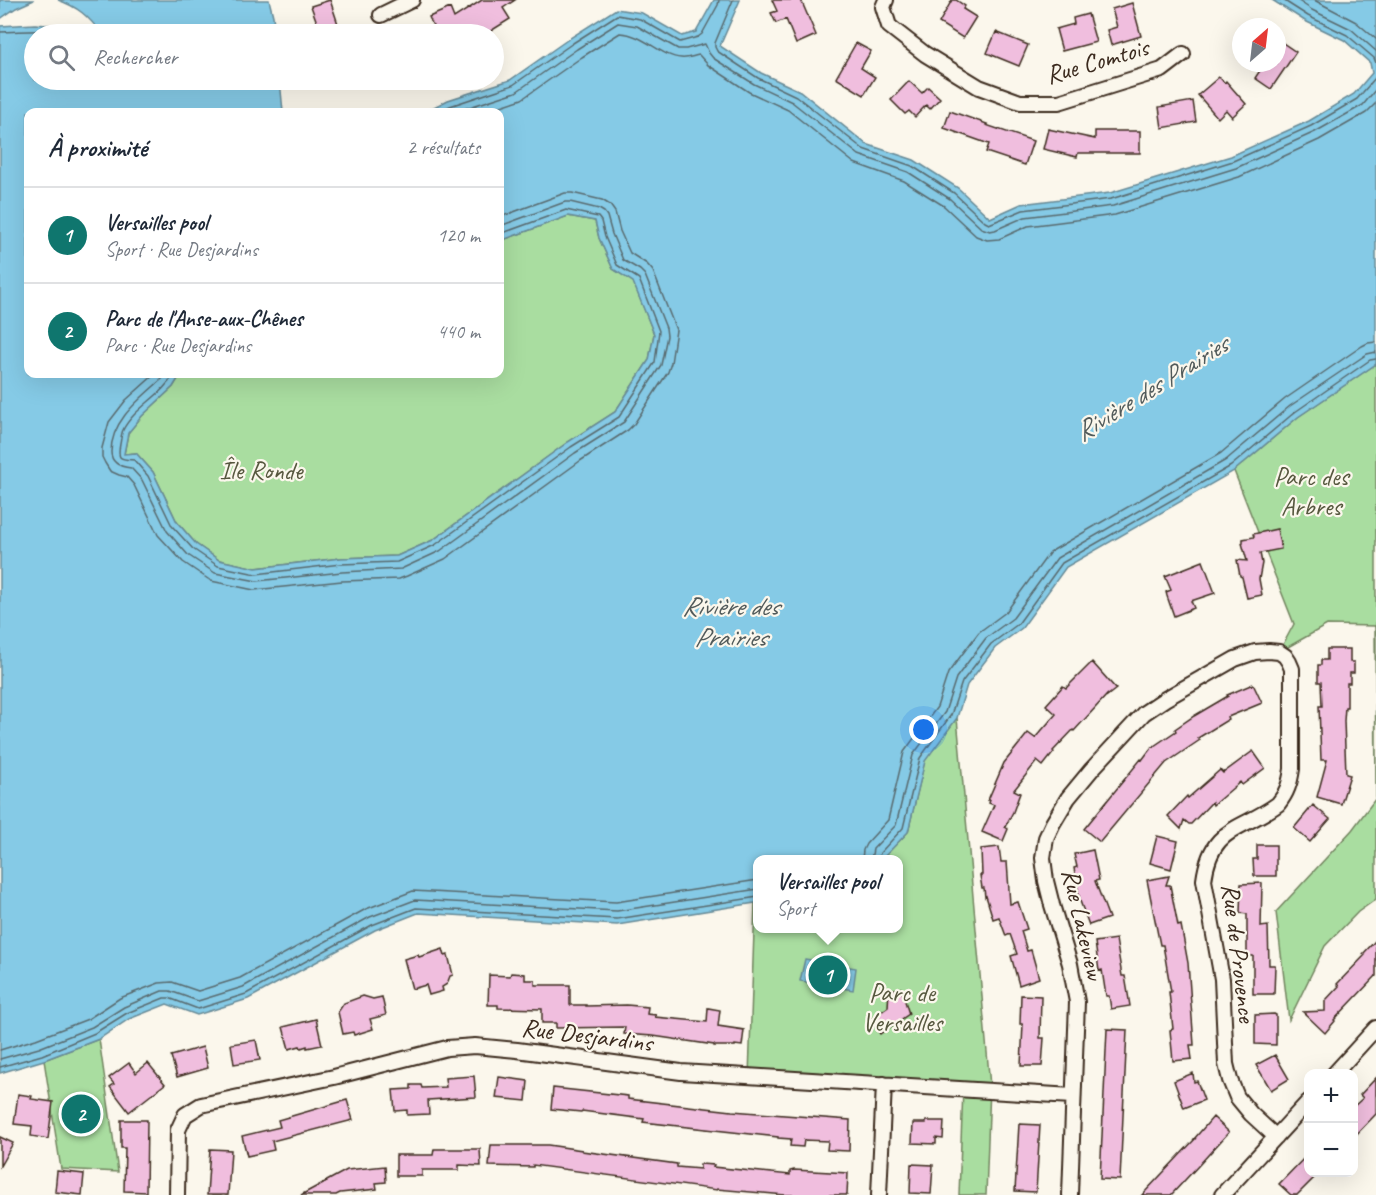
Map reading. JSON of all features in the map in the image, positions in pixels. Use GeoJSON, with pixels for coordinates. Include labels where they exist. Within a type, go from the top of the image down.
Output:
{"type":"FeatureCollection","features":[{"type":"Feature","properties":{"kind":"street"},"geometry":{"type":"LineString","coordinates":[[381,15],[412,0]]}},
{"type":"Feature","properties":{"kind":"street","name":"Rue Comtois"},"geometry":{"type":"LineString","coordinates":[[886,0],[882,7],[889,26],[925,54],[979,87],[1020,102],[1059,102],[1162,70],[1183,54]]}},
{"type":"Feature","properties":{"kind":"street","name":"Rue Lakeview"},"geometry":{"type":"LineString","coordinates":[[1070,1195],[1077,1002],[1070,964],[1046,881],[1043,858],[1046,838],[1068,798],[1144,713],[1235,659],[1255,652],[1269,651],[1279,652],[1285,656]]}},
{"type":"Feature","properties":{"kind":"street","name":"Rue de Provence"},"geometry":{"type":"LineString","coordinates":[[1276,1137],[1251,1114],[1237,1097],[1230,1080],[1226,1064],[1222,979],[1204,880],[1206,864],[1213,848],[1223,836],[1278,804],[1290,784],[1293,688],[1292,669],[1285,656]]}},
{"type":"Feature","properties":{"kind":"street"},"geometry":{"type":"LineString","coordinates":[[1339,1069],[1376,1028]]}},
{"type":"Feature","properties":{"kind":"street","name":"Rue Desjardins"},"geometry":{"type":"LineString","coordinates":[[177,1195],[178,1131],[185,1115],[201,1105],[333,1077],[447,1048],[475,1046],[517,1050],[681,1072],[1072,1096]]}},
{"type":"Feature","properties":{"kind":"street"},"geometry":{"type":"LineString","coordinates":[[879,1195],[884,1084]]}},
{"type":"Feature","properties":{"kind":"street"},"geometry":{"type":"LineString","coordinates":[[1222,1195],[1304,1106]]}},
{"type":"Feature","properties":{"kind":"green space","name":"Île Ronde"},"geometry":{"type":"Polygon","coordinates":[[[568,216],[595,221],[599,238],[613,269],[633,281],[654,334],[649,360],[615,412],[568,442],[433,540],[397,556],[341,558],[255,568],[219,560],[196,544],[177,522],[153,472],[136,453],[124,454],[128,433],[142,416],[173,387],[179,378],[504,378],[504,240],[568,216]]]}},
{"type":"Feature","properties":{"kind":"green space","name":"Parc des Arbres"},"geometry":{"type":"Polygon","coordinates":[[[1376,364],[1376,798],[1375,626],[1327,625],[1279,652],[1294,624],[1234,471],[1298,417],[1376,364]]]}},
{"type":"Feature","properties":{"kind":"green space","name":"Parc de Versailles"},"geometry":{"type":"Polygon","coordinates":[[[957,718],[990,1086],[986,1195],[959,1195],[963,1089],[749,1076],[754,933],[903,933],[903,855],[886,855],[908,832],[925,760],[957,718]]]}},
{"type":"Feature","properties":{"kind":"green space"},"geometry":{"type":"Polygon","coordinates":[[[1376,798],[1376,899],[1358,912],[1325,946],[1289,1020],[1276,912],[1352,830],[1376,798]]]}},
{"type":"Feature","properties":{"kind":"green space"},"geometry":{"type":"Polygon","coordinates":[[[99,1039],[118,1172],[61,1169],[44,1060],[99,1039]]]}},
{"type":"Feature","properties":{"kind":"water"},"geometry":{"type":"Polygon","coordinates":[[[0,0],[34,0],[0,19],[0,0]]]}},
{"type":"Feature","properties":{"kind":"water"},"geometry":{"type":"Polygon","coordinates":[[[58,0],[269,0],[274,24],[94,24],[71,6],[58,0]]]}},
{"type":"Feature","properties":{"kind":"water","name":"Rivière des Prairies"},"geometry":{"type":"Polygon","coordinates":[[[714,0],[740,0],[720,46],[761,73],[800,91],[866,144],[914,160],[958,188],[990,218],[1021,204],[1110,193],[1231,156],[1309,121],[1354,94],[1372,73],[1370,63],[1344,40],[1305,21],[1272,0],[1376,0],[1376,364],[1298,417],[1234,471],[1066,567],[1022,628],[995,648],[967,685],[957,718],[925,761],[908,832],[886,855],[753,855],[753,903],[617,925],[418,913],[375,930],[248,999],[197,1015],[167,1004],[129,1019],[99,1039],[44,1060],[0,1073],[0,26],[24,25],[24,90],[281,90],[283,108],[24,108],[24,378],[179,378],[173,387],[142,416],[128,433],[124,454],[136,453],[153,472],[177,522],[196,544],[219,560],[256,568],[341,558],[397,556],[433,540],[568,442],[615,412],[649,360],[654,334],[633,282],[613,269],[599,238],[595,221],[568,216],[504,240],[504,108],[432,108],[479,90],[504,90],[504,82],[616,9],[642,13],[682,36],[696,32],[714,0]]]}},
{"type":"Feature","properties":{"kind":"water"},"geometry":{"type":"Polygon","coordinates":[[[805,959],[856,968],[853,990],[800,981],[805,959]]]}},
{"type":"Feature","properties":{"kind":"building"},"geometry":{"type":"Polygon","coordinates":[[[330,0],[338,24],[317,24],[311,6],[330,0]]]}},
{"type":"Feature","properties":{"kind":"building"},"geometry":{"type":"Polygon","coordinates":[[[482,0],[515,0],[503,8],[510,19],[502,24],[432,24],[429,17],[450,8],[454,18],[482,0]]]}},
{"type":"Feature","properties":{"kind":"building"},"geometry":{"type":"Polygon","coordinates":[[[772,0],[801,0],[816,35],[796,44],[786,19],[776,23],[771,13],[777,11],[772,0]]]}},
{"type":"Feature","properties":{"kind":"building"},"geometry":{"type":"Polygon","coordinates":[[[952,0],[965,6],[963,9],[976,17],[963,38],[939,23],[952,0]]]}},
{"type":"Feature","properties":{"kind":"building"},"geometry":{"type":"Polygon","coordinates":[[[1132,3],[1141,36],[1111,45],[1107,30],[1117,27],[1112,9],[1132,3]]]}},
{"type":"Feature","properties":{"kind":"building"},"geometry":{"type":"Polygon","coordinates":[[[1088,14],[1096,42],[1062,51],[1056,29],[1074,24],[1073,18],[1088,14]]]}},
{"type":"Feature","properties":{"kind":"building"},"geometry":{"type":"Polygon","coordinates":[[[996,32],[1028,45],[1019,66],[987,53],[996,32]]]}},
{"type":"Feature","properties":{"kind":"building"},"geometry":{"type":"Polygon","coordinates":[[[856,43],[871,51],[861,68],[875,77],[864,95],[836,78],[856,43]]]}},
{"type":"Feature","properties":{"kind":"building"},"geometry":{"type":"Polygon","coordinates":[[[1286,45],[1296,52],[1286,67],[1286,45]]]}},
{"type":"Feature","properties":{"kind":"building"},"geometry":{"type":"Polygon","coordinates":[[[1259,72],[1282,72],[1271,89],[1255,78],[1259,72]]]}},
{"type":"Feature","properties":{"kind":"building"},"geometry":{"type":"Polygon","coordinates":[[[1219,77],[1225,83],[1226,81],[1246,104],[1232,117],[1226,110],[1218,118],[1198,95],[1219,77]]]}},
{"type":"Feature","properties":{"kind":"building"},"geometry":{"type":"Polygon","coordinates":[[[909,81],[922,93],[928,87],[940,98],[930,109],[926,105],[915,117],[909,111],[905,114],[891,100],[909,81]]]}},
{"type":"Feature","properties":{"kind":"building"},"geometry":{"type":"Polygon","coordinates":[[[1193,101],[1196,122],[1162,128],[1159,107],[1193,101]]]}},
{"type":"Feature","properties":{"kind":"building"},"geometry":{"type":"Polygon","coordinates":[[[950,111],[1033,141],[1025,165],[986,152],[989,144],[944,128],[950,111]]]}},
{"type":"Feature","properties":{"kind":"building"},"geometry":{"type":"Polygon","coordinates":[[[1048,129],[1095,139],[1095,131],[1140,131],[1140,153],[1078,153],[1077,157],[1043,149],[1048,129]]]}},
{"type":"Feature","properties":{"kind":"building"},"geometry":{"type":"Polygon","coordinates":[[[1277,529],[1281,549],[1260,553],[1262,563],[1259,579],[1262,595],[1247,598],[1237,560],[1247,561],[1243,539],[1254,537],[1253,534],[1277,529]]]}},
{"type":"Feature","properties":{"kind":"building"},"geometry":{"type":"Polygon","coordinates":[[[1203,561],[1215,593],[1191,601],[1194,608],[1174,616],[1166,592],[1171,590],[1165,576],[1203,561]]]}},
{"type":"Feature","properties":{"kind":"building"},"geometry":{"type":"Polygon","coordinates":[[[1327,649],[1350,649],[1350,662],[1354,662],[1354,673],[1350,673],[1350,683],[1347,683],[1347,707],[1345,707],[1344,721],[1346,774],[1350,775],[1341,804],[1317,797],[1327,760],[1321,760],[1319,706],[1322,706],[1318,665],[1321,665],[1321,660],[1327,660],[1327,649]]]}},
{"type":"Feature","properties":{"kind":"building"},"geometry":{"type":"Polygon","coordinates":[[[1092,662],[1116,689],[1107,695],[1053,751],[1043,766],[1037,761],[1014,790],[1020,793],[1005,827],[1008,829],[1003,841],[982,832],[994,805],[988,800],[1004,763],[1028,733],[1035,738],[1056,714],[1046,705],[1063,686],[1066,688],[1092,662]]]}},
{"type":"Feature","properties":{"kind":"building"},"geometry":{"type":"Polygon","coordinates":[[[1253,684],[1262,703],[1228,717],[1229,719],[1198,738],[1200,740],[1166,763],[1100,842],[1084,829],[1151,748],[1176,731],[1175,729],[1227,695],[1253,684]]]}},
{"type":"Feature","properties":{"kind":"building"},"geometry":{"type":"Polygon","coordinates":[[[1253,751],[1265,768],[1242,785],[1240,782],[1213,805],[1212,802],[1191,824],[1184,820],[1181,829],[1168,816],[1187,796],[1188,798],[1220,770],[1223,773],[1253,751]]]}},
{"type":"Feature","properties":{"kind":"building"},"geometry":{"type":"Polygon","coordinates":[[[1313,805],[1330,819],[1310,842],[1294,828],[1313,805]]]}},
{"type":"Feature","properties":{"kind":"building"},"geometry":{"type":"Polygon","coordinates":[[[1157,836],[1178,841],[1171,869],[1150,863],[1157,836]]]}},
{"type":"Feature","properties":{"kind":"building"},"geometry":{"type":"Polygon","coordinates":[[[1257,845],[1276,845],[1276,876],[1254,876],[1253,859],[1257,859],[1257,845]]]}},
{"type":"Feature","properties":{"kind":"building"},"geometry":{"type":"Polygon","coordinates":[[[999,847],[1001,862],[1007,862],[1010,904],[1018,902],[1027,929],[1021,931],[1027,951],[1031,950],[1039,978],[1019,985],[1011,956],[1017,954],[1010,934],[1006,936],[999,917],[993,919],[980,875],[982,875],[981,849],[999,847]]]}},
{"type":"Feature","properties":{"kind":"building"},"geometry":{"type":"Polygon","coordinates":[[[1093,850],[1099,880],[1095,881],[1109,918],[1089,925],[1080,901],[1074,854],[1093,850]]]}},
{"type":"Feature","properties":{"kind":"building"},"geometry":{"type":"Polygon","coordinates":[[[1169,876],[1166,885],[1170,885],[1188,963],[1194,1045],[1190,1045],[1192,1059],[1173,1061],[1170,1030],[1173,1029],[1169,992],[1171,992],[1163,945],[1160,945],[1147,880],[1169,876]]]}},
{"type":"Feature","properties":{"kind":"building"},"geometry":{"type":"Polygon","coordinates":[[[1262,883],[1261,927],[1268,926],[1269,965],[1275,965],[1274,994],[1253,994],[1253,956],[1247,956],[1247,914],[1240,913],[1241,884],[1262,883]]]}},
{"type":"Feature","properties":{"kind":"building"},"geometry":{"type":"Polygon","coordinates":[[[1116,939],[1130,1006],[1111,1009],[1109,996],[1106,996],[1102,970],[1099,971],[1095,942],[1116,939]]]}},
{"type":"Feature","properties":{"kind":"building"},"geometry":{"type":"Polygon","coordinates":[[[1376,940],[1376,976],[1334,1020],[1325,1033],[1303,1012],[1325,1011],[1325,1001],[1339,986],[1337,984],[1376,940]]]}},
{"type":"Feature","properties":{"kind":"building"},"geometry":{"type":"Polygon","coordinates":[[[443,949],[445,956],[448,955],[453,975],[442,987],[443,991],[429,995],[426,985],[412,989],[404,959],[443,949]]]}},
{"type":"Feature","properties":{"kind":"building"},"geometry":{"type":"Polygon","coordinates":[[[511,973],[525,974],[525,980],[535,980],[535,985],[570,985],[570,1005],[648,1007],[647,1014],[656,1015],[655,1017],[707,1022],[708,1008],[720,1010],[718,1026],[744,1030],[742,1046],[714,1046],[653,1036],[624,1034],[625,1027],[556,1028],[556,1023],[542,1023],[542,1009],[498,1008],[498,1005],[488,1005],[489,975],[510,976],[511,973]]]}},
{"type":"Feature","properties":{"kind":"building"},"geometry":{"type":"Polygon","coordinates":[[[901,988],[909,1014],[880,1034],[871,1019],[888,1007],[889,990],[901,988]]]}},
{"type":"Feature","properties":{"kind":"building"},"geometry":{"type":"Polygon","coordinates":[[[1021,995],[1041,996],[1040,1038],[1044,1038],[1042,1066],[1021,1066],[1023,1024],[1020,1024],[1021,995]]]}},
{"type":"Feature","properties":{"kind":"building"},"geometry":{"type":"Polygon","coordinates":[[[363,996],[373,999],[382,997],[386,1015],[370,1019],[373,1029],[354,1035],[353,1032],[343,1034],[338,1012],[344,1003],[363,996]]]}},
{"type":"Feature","properties":{"kind":"building"},"geometry":{"type":"Polygon","coordinates":[[[1255,1015],[1276,1015],[1276,1045],[1255,1044],[1255,1015]]]}},
{"type":"Feature","properties":{"kind":"building"},"geometry":{"type":"Polygon","coordinates":[[[316,1019],[322,1045],[289,1049],[283,1027],[316,1019]]]}},
{"type":"Feature","properties":{"kind":"building"},"geometry":{"type":"Polygon","coordinates":[[[1107,1029],[1127,1030],[1120,1180],[1100,1179],[1107,1029]]]}},
{"type":"Feature","properties":{"kind":"building"},"geometry":{"type":"Polygon","coordinates":[[[256,1040],[260,1060],[234,1064],[231,1044],[256,1040]]]}},
{"type":"Feature","properties":{"kind":"building"},"geometry":{"type":"Polygon","coordinates":[[[203,1047],[208,1068],[177,1077],[171,1056],[203,1047]]]}},
{"type":"Feature","properties":{"kind":"building"},"geometry":{"type":"Polygon","coordinates":[[[1275,1055],[1289,1079],[1271,1090],[1256,1065],[1275,1055]]]}},
{"type":"Feature","properties":{"kind":"building"},"geometry":{"type":"Polygon","coordinates":[[[129,1063],[136,1073],[148,1063],[165,1084],[129,1112],[110,1087],[114,1084],[109,1078],[129,1063]]]}},
{"type":"Feature","properties":{"kind":"building"},"geometry":{"type":"Polygon","coordinates":[[[1193,1073],[1194,1082],[1197,1081],[1204,1100],[1184,1108],[1174,1081],[1193,1073]]]}},
{"type":"Feature","properties":{"kind":"building"},"geometry":{"type":"Polygon","coordinates":[[[474,1076],[476,1097],[428,1100],[429,1114],[407,1115],[407,1110],[395,1111],[393,1090],[411,1089],[411,1085],[421,1085],[422,1088],[446,1087],[445,1078],[474,1076]]]}},
{"type":"Feature","properties":{"kind":"building"},"geometry":{"type":"Polygon","coordinates":[[[499,1077],[528,1081],[526,1101],[496,1098],[499,1077]]]}},
{"type":"Feature","properties":{"kind":"building"},"geometry":{"type":"Polygon","coordinates":[[[1376,1078],[1376,1114],[1358,1133],[1358,1102],[1363,1098],[1360,1095],[1376,1078]]]}},
{"type":"Feature","properties":{"kind":"building"},"geometry":{"type":"Polygon","coordinates":[[[553,1088],[732,1111],[850,1120],[849,1151],[827,1150],[828,1141],[804,1140],[803,1147],[790,1146],[791,1139],[643,1122],[644,1119],[582,1111],[551,1109],[553,1088]]]}},
{"type":"Feature","properties":{"kind":"building"},"geometry":{"type":"Polygon","coordinates":[[[18,1094],[32,1096],[31,1099],[53,1102],[48,1139],[31,1136],[32,1126],[14,1124],[18,1094]]]}},
{"type":"Feature","properties":{"kind":"building"},"geometry":{"type":"Polygon","coordinates":[[[347,1100],[353,1120],[272,1141],[274,1150],[247,1156],[242,1136],[280,1127],[278,1120],[347,1100]]]}},
{"type":"Feature","properties":{"kind":"building"},"geometry":{"type":"Polygon","coordinates":[[[1213,1117],[1229,1132],[1199,1165],[1171,1195],[1142,1195],[1195,1139],[1213,1117]]]}},
{"type":"Feature","properties":{"kind":"building"},"geometry":{"type":"Polygon","coordinates":[[[121,1120],[147,1120],[146,1192],[124,1191],[125,1148],[121,1148],[121,1120]]]}},
{"type":"Feature","properties":{"kind":"building"},"geometry":{"type":"Polygon","coordinates":[[[926,1121],[944,1121],[943,1139],[936,1138],[936,1144],[912,1143],[913,1123],[926,1123],[926,1121]]]}},
{"type":"Feature","properties":{"kind":"building"},"geometry":{"type":"Polygon","coordinates":[[[1019,1124],[1040,1125],[1036,1192],[1015,1191],[1019,1124]]]}},
{"type":"Feature","properties":{"kind":"building"},"geometry":{"type":"Polygon","coordinates":[[[0,1137],[13,1143],[0,1166],[0,1137]]]}},
{"type":"Feature","properties":{"kind":"building"},"geometry":{"type":"Polygon","coordinates":[[[491,1145],[548,1145],[700,1169],[700,1164],[790,1175],[790,1171],[794,1170],[848,1173],[847,1195],[785,1195],[717,1190],[533,1165],[533,1167],[489,1166],[491,1145]]]}},
{"type":"Feature","properties":{"kind":"building"},"geometry":{"type":"Polygon","coordinates":[[[210,1149],[231,1150],[228,1195],[207,1195],[210,1149]]]}},
{"type":"Feature","properties":{"kind":"building"},"geometry":{"type":"Polygon","coordinates":[[[434,1149],[480,1149],[481,1166],[459,1165],[459,1170],[422,1170],[422,1176],[396,1176],[396,1155],[433,1155],[434,1149]]]}},
{"type":"Feature","properties":{"kind":"building"},"geometry":{"type":"Polygon","coordinates":[[[1304,1158],[1304,1177],[1314,1178],[1297,1195],[1291,1195],[1279,1184],[1304,1158]]]}},
{"type":"Feature","properties":{"kind":"building"},"geometry":{"type":"Polygon","coordinates":[[[911,1164],[933,1165],[931,1194],[910,1193],[911,1164]]]}},
{"type":"Feature","properties":{"kind":"building"},"geometry":{"type":"Polygon","coordinates":[[[385,1166],[386,1182],[376,1183],[377,1189],[336,1195],[301,1195],[347,1170],[385,1166]]]}},
{"type":"Feature","properties":{"kind":"building"},"geometry":{"type":"Polygon","coordinates":[[[57,1171],[84,1174],[82,1195],[55,1192],[57,1171]]]}},
{"type":"Feature","properties":{"kind":"place","name":"Versailles pool"},"geometry":{"type":"Point","coordinates":[828,975]}},
{"type":"Feature","properties":{"kind":"place","name":"Parc de l'Anse-aux-Chênes"},"geometry":{"type":"Point","coordinates":[81,1114]}}]}
